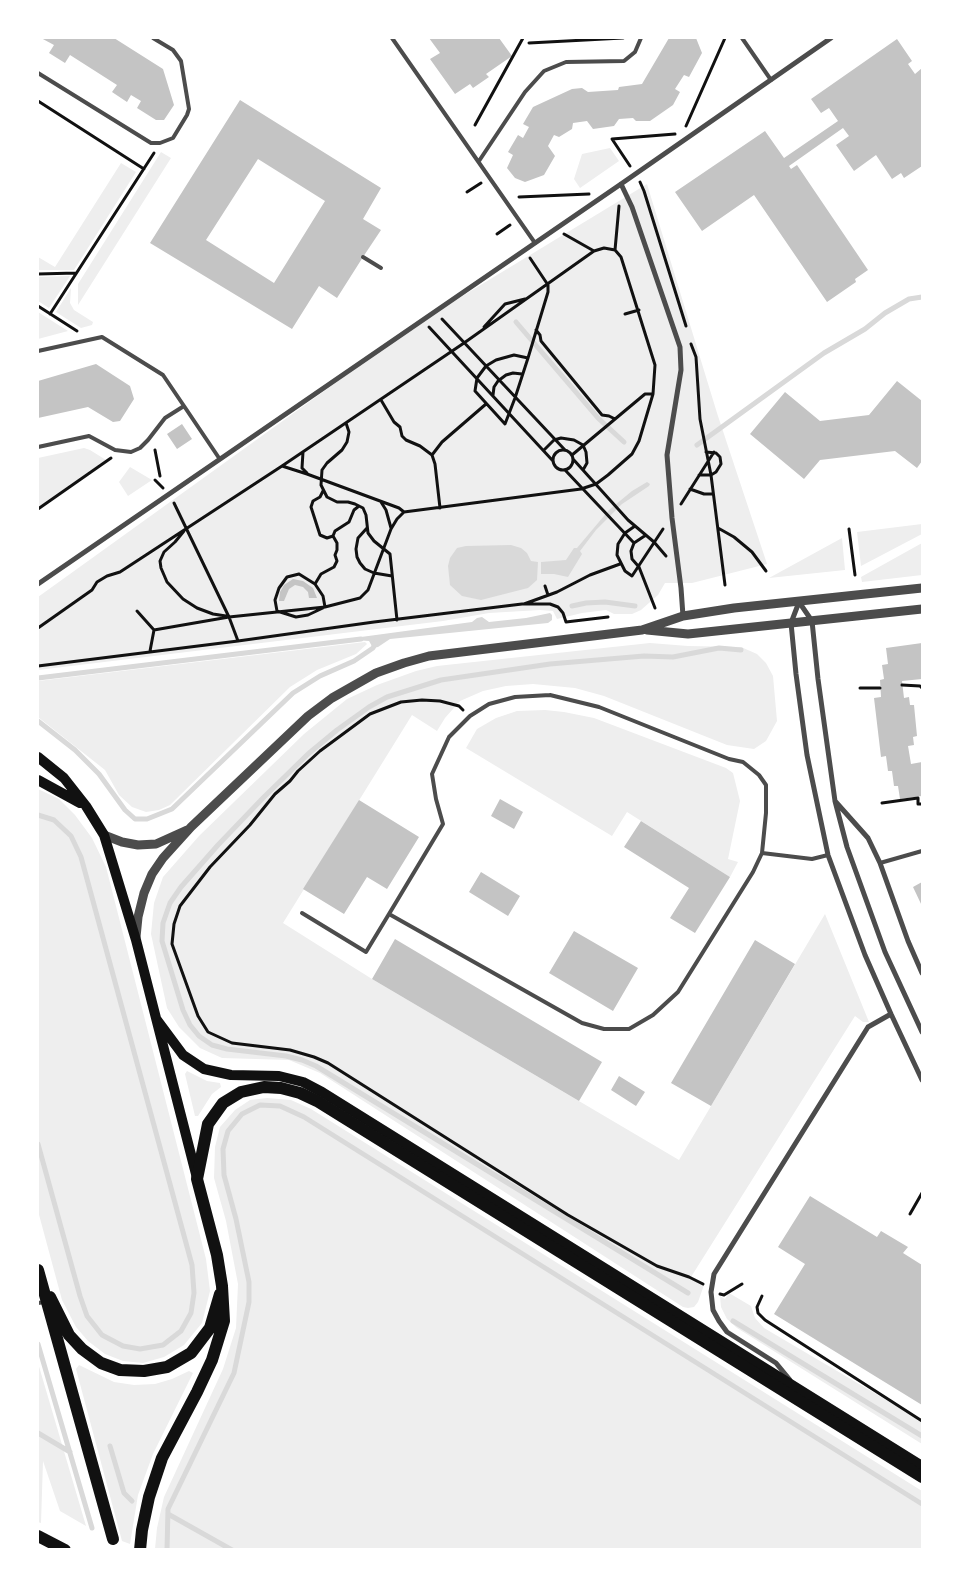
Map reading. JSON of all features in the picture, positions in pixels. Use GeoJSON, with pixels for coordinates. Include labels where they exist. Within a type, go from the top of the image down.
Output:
{"type":"FeatureCollection","features":[{"type":"Feature","properties":{"kind":"main road"},"geometry":{"type":"LineString","coordinates":[[38,757],[64,778],[86,806],[104,835],[136,940],[157,1020],[217,1255],[222,1286],[224,1321],[212,1360],[198,1392],[162,1458],[148,1496],[140,1550]]}},
{"type":"Feature","properties":{"kind":"main road"},"geometry":{"type":"LineString","coordinates":[[38,780],[86,806]]}},
{"type":"Feature","properties":{"kind":"main road"},"geometry":{"type":"LineString","coordinates":[[157,1020],[183,1055],[204,1069],[231,1075],[279,1076],[303,1082],[322,1092],[922,1466]]}},
{"type":"Feature","properties":{"kind":"main road"},"geometry":{"type":"LineString","coordinates":[[197,1179],[208,1124],[223,1103],[241,1092],[264,1087],[281,1088],[300,1093],[317,1101],[922,1477]]}},
{"type":"Feature","properties":{"kind":"main road"},"geometry":{"type":"LineString","coordinates":[[38,1274],[70,1334],[82,1350],[101,1363],[120,1370],[144,1371],[167,1367],[191,1353],[210,1328],[222,1286]]}},
{"type":"Feature","properties":{"kind":"main road"},"geometry":{"type":"LineString","coordinates":[[38,1274],[41,1302],[113,1539]]}},
{"type":"Feature","properties":{"kind":"main road"},"geometry":{"type":"LineString","coordinates":[[38,1536],[64,1550]]}},
{"type":"Feature","properties":{"kind":"street"},"geometry":{"type":"LineString","coordinates":[[38,584],[831,38]]}},
{"type":"Feature","properties":{"kind":"street"},"geometry":{"type":"LineString","coordinates":[[621,184],[632,207],[680,347],[681,370],[667,456],[683,616]]}},
{"type":"Feature","properties":{"kind":"street"},"geometry":{"type":"LineString","coordinates":[[136,940],[138,917],[144,893],[152,874],[164,858],[191,828],[308,716],[340,693],[376,673],[429,656],[642,630],[683,616],[734,608],[922,588]]}},
{"type":"Feature","properties":{"kind":"street"},"geometry":{"type":"LineString","coordinates":[[799,602],[812,621],[835,801],[847,847],[885,952],[922,1032]]}},
{"type":"Feature","properties":{"kind":"street"},"geometry":{"type":"LineString","coordinates":[[799,602],[791,623],[807,755],[828,855],[890,1014],[922,1080]]}},
{"type":"Feature","properties":{"kind":"street"},"geometry":{"type":"LineString","coordinates":[[642,630],[688,634],[922,609]]}},
{"type":"Feature","properties":{"kind":"street"},"geometry":{"type":"LineString","coordinates":[[835,801],[868,838],[880,863],[908,941],[922,972]]}},
{"type":"Feature","properties":{"kind":"street"},"geometry":{"type":"LineString","coordinates":[[104,835],[122,842],[138,845],[156,844],[191,828]]}},
{"type":"Feature","properties":{"kind":"street"},"geometry":{"type":"LineString","coordinates":[[796,1386],[776,1363],[727,1332],[713,1310],[710,1292],[714,1274],[868,1027],[890,1014]]}},
{"type":"Feature","properties":{"kind":"lane"},"geometry":{"type":"LineString","coordinates":[[38,73],[151,143],[160,143],[172,138],[188,116],[189,109],[181,61],[173,50],[153,38]]}},
{"type":"Feature","properties":{"kind":"lane"},"geometry":{"type":"LineString","coordinates":[[392,38],[535,243]]}},
{"type":"Feature","properties":{"kind":"lane"},"geometry":{"type":"LineString","coordinates":[[479,161],[525,92],[544,71],[566,62],[624,60],[635,52],[641,38]]}},
{"type":"Feature","properties":{"kind":"lane"},"geometry":{"type":"LineString","coordinates":[[742,38],[771,80]]}},
{"type":"Feature","properties":{"kind":"lane"},"geometry":{"type":"LineString","coordinates":[[364,257],[381,268]]}},
{"type":"Feature","properties":{"kind":"lane"},"geometry":{"type":"LineString","coordinates":[[38,350],[102,337],[163,375],[220,458]]}},
{"type":"Feature","properties":{"kind":"lane"},"geometry":{"type":"LineString","coordinates":[[38,447],[89,436],[115,450],[131,452],[140,448],[155,433],[165,418],[184,406]]}},
{"type":"Feature","properties":{"kind":"lane"},"geometry":{"type":"LineString","coordinates":[[302,913],[366,952],[442,824],[432,774],[449,737],[470,716],[489,704],[515,697],[550,695],[599,707],[729,759],[744,762],[759,775],[766,785],[766,813],[762,853],[753,872],[678,992],[653,1014],[630,1029],[604,1029],[582,1022],[389,914]]}},
{"type":"Feature","properties":{"kind":"lane"},"geometry":{"type":"LineString","coordinates":[[880,863],[922,852]]}},
{"type":"Feature","properties":{"kind":"lane"},"geometry":{"type":"LineString","coordinates":[[762,853],[812,859],[828,855]]}},
{"type":"Feature","properties":{"kind":"path"},"geometry":{"type":"LineString","coordinates":[[475,126],[523,38]]}},
{"type":"Feature","properties":{"kind":"path"},"geometry":{"type":"LineString","coordinates":[[529,43],[584,38],[623,38]]}},
{"type":"Feature","properties":{"kind":"path"},"geometry":{"type":"LineString","coordinates":[[685,129],[725,38]]}},
{"type":"Feature","properties":{"kind":"path"},"geometry":{"type":"LineString","coordinates":[[38,101],[144,169]]}},
{"type":"Feature","properties":{"kind":"path"},"geometry":{"type":"LineString","coordinates":[[678,134],[612,139],[644,190],[687,330]]}},
{"type":"Feature","properties":{"kind":"path"},"geometry":{"type":"LineString","coordinates":[[50,314],[160,143]]}},
{"type":"Feature","properties":{"kind":"path"},"geometry":{"type":"LineString","coordinates":[[467,192],[481,183]]}},
{"type":"Feature","properties":{"kind":"path"},"geometry":{"type":"LineString","coordinates":[[615,250],[621,184]]}},
{"type":"Feature","properties":{"kind":"path"},"geometry":{"type":"LineString","coordinates":[[519,197],[591,194]]}},
{"type":"Feature","properties":{"kind":"path"},"geometry":{"type":"LineString","coordinates":[[497,234],[510,225]]}},
{"type":"Feature","properties":{"kind":"path"},"geometry":{"type":"LineString","coordinates":[[556,229],[594,251]]}},
{"type":"Feature","properties":{"kind":"path"},"geometry":{"type":"LineString","coordinates":[[38,628],[83,599],[97,582],[106,576],[120,572],[346,424],[528,299],[594,251],[604,248],[615,250],[621,257],[655,365],[653,394],[639,441],[632,454],[608,476],[596,484],[581,489],[404,512],[397,518],[391,529],[368,590],[360,598],[325,607],[229,617],[154,630]]}},
{"type":"Feature","properties":{"kind":"path"},"geometry":{"type":"LineString","coordinates":[[525,250],[548,285],[548,292],[528,358],[515,398],[505,424],[475,391],[477,378],[486,366],[496,360],[514,355],[528,358]]}},
{"type":"Feature","properties":{"kind":"path"},"geometry":{"type":"LineString","coordinates":[[38,274],[76,272]]}},
{"type":"Feature","properties":{"kind":"path"},"geometry":{"type":"LineString","coordinates":[[480,332],[505,304],[528,299]]}},
{"type":"Feature","properties":{"kind":"path"},"geometry":{"type":"LineString","coordinates":[[38,306],[77,332]]}},
{"type":"Feature","properties":{"kind":"path"},"geometry":{"type":"LineString","coordinates":[[625,314],[639,310]]}},
{"type":"Feature","properties":{"kind":"path"},"geometry":{"type":"LineString","coordinates":[[435,312],[498,381],[572,457],[628,520],[654,542],[678,570]]}},
{"type":"Feature","properties":{"kind":"path"},"geometry":{"type":"LineString","coordinates":[[423,320],[544,450],[558,468],[564,470],[634,543]]}},
{"type":"Feature","properties":{"kind":"path"},"geometry":{"type":"LineString","coordinates":[[536,332],[540,335],[541,341],[602,416],[609,416],[613,420]]}},
{"type":"Feature","properties":{"kind":"path"},"geometry":{"type":"LineString","coordinates":[[690,339],[696,357],[700,419],[707,463],[711,475],[725,585]]}},
{"type":"Feature","properties":{"kind":"path"},"geometry":{"type":"LineString","coordinates":[[493,395],[494,387],[506,375],[513,373],[522,374]]}},
{"type":"Feature","properties":{"kind":"path"},"geometry":{"type":"LineString","coordinates":[[564,470],[570,467],[572,457],[583,445],[645,394],[653,394]]}},
{"type":"Feature","properties":{"kind":"path"},"geometry":{"type":"LineString","coordinates":[[381,400],[394,422],[400,427],[402,436],[432,455],[435,464],[440,508]]}},
{"type":"Feature","properties":{"kind":"path"},"geometry":{"type":"LineString","coordinates":[[432,455],[449,436],[486,404]]}},
{"type":"Feature","properties":{"kind":"path"},"geometry":{"type":"LineString","coordinates":[[346,424],[349,432],[347,442],[342,450],[326,463],[322,470],[323,491],[327,497],[337,502],[348,502],[363,508],[366,515],[367,528],[374,541],[390,554],[397,620]]}},
{"type":"Feature","properties":{"kind":"path"},"geometry":{"type":"LineString","coordinates":[[544,450],[554,440],[561,438],[568,438],[583,445],[588,459],[583,470]]}},
{"type":"Feature","properties":{"kind":"path"},"geometry":{"type":"LineString","coordinates":[[155,450],[160,476]]}},
{"type":"Feature","properties":{"kind":"path"},"geometry":{"type":"LineString","coordinates":[[553,461],[556,452],[565,450]]}},
{"type":"Feature","properties":{"kind":"path"},"geometry":{"type":"LineString","coordinates":[[699,475],[711,475],[722,464],[720,457],[714,452],[705,450]]}},
{"type":"Feature","properties":{"kind":"path"},"geometry":{"type":"LineString","coordinates":[[303,452],[302,468],[307,474]]}},
{"type":"Feature","properties":{"kind":"path"},"geometry":{"type":"LineString","coordinates":[[635,526],[624,533],[618,544],[617,555],[624,571],[632,576],[714,452]]}},
{"type":"Feature","properties":{"kind":"path"},"geometry":{"type":"LineString","coordinates":[[38,509],[103,464]]}},
{"type":"Feature","properties":{"kind":"path"},"geometry":{"type":"LineString","coordinates":[[282,466],[399,508],[404,512]]}},
{"type":"Feature","properties":{"kind":"path"},"geometry":{"type":"LineString","coordinates":[[690,489],[704,494],[713,494]]}},
{"type":"Feature","properties":{"kind":"path"},"geometry":{"type":"LineString","coordinates":[[323,491],[320,497],[313,501],[311,507],[320,535],[327,538],[333,536],[335,531],[348,522],[354,510],[359,506]]}},
{"type":"Feature","properties":{"kind":"path"},"geometry":{"type":"LineString","coordinates":[[169,494],[187,527],[229,617],[238,642]]}},
{"type":"Feature","properties":{"kind":"path"},"geometry":{"type":"LineString","coordinates":[[380,501],[386,510],[391,529]]}},
{"type":"Feature","properties":{"kind":"path"},"geometry":{"type":"LineString","coordinates":[[187,527],[176,542],[164,552],[160,561],[161,568],[168,582],[183,599],[213,614],[229,617]]}},
{"type":"Feature","properties":{"kind":"path"},"geometry":{"type":"LineString","coordinates":[[367,528],[358,538],[357,558],[364,569],[392,576]]}},
{"type":"Feature","properties":{"kind":"path"},"geometry":{"type":"LineString","coordinates":[[717,528],[734,537],[746,547],[766,572]]}},
{"type":"Feature","properties":{"kind":"path"},"geometry":{"type":"LineString","coordinates":[[849,529],[855,575]]}},
{"type":"Feature","properties":{"kind":"path"},"geometry":{"type":"LineString","coordinates":[[646,535],[634,543],[631,551],[632,560],[639,567],[655,608]]}},
{"type":"Feature","properties":{"kind":"path"},"geometry":{"type":"LineString","coordinates":[[315,584],[321,574],[334,567],[337,561],[335,555],[337,543],[333,536]]}},
{"type":"Feature","properties":{"kind":"path"},"geometry":{"type":"LineString","coordinates":[[522,604],[557,592],[590,575],[620,564]]}},
{"type":"Feature","properties":{"kind":"path"},"geometry":{"type":"LineString","coordinates":[[277,611],[275,600],[279,588],[287,577],[299,574],[315,584],[322,596],[325,607]]}},
{"type":"Feature","properties":{"kind":"path"},"geometry":{"type":"LineString","coordinates":[[545,586],[548,595]]}},
{"type":"Feature","properties":{"kind":"path"},"geometry":{"type":"LineString","coordinates":[[38,666],[150,651],[238,642],[522,604],[550,604],[558,607],[563,613],[566,622],[608,617]]}},
{"type":"Feature","properties":{"kind":"path"},"geometry":{"type":"LineString","coordinates":[[277,611],[296,617],[308,615],[325,607]]}},
{"type":"Feature","properties":{"kind":"path"},"geometry":{"type":"LineString","coordinates":[[137,611],[154,630]]}},
{"type":"Feature","properties":{"kind":"path"},"geometry":{"type":"LineString","coordinates":[[150,651],[154,630]]}},
{"type":"Feature","properties":{"kind":"path"},"geometry":{"type":"LineString","coordinates":[[902,685],[920,686],[922,688]]}},
{"type":"Feature","properties":{"kind":"path"},"geometry":{"type":"LineString","coordinates":[[860,688],[880,688]]}},
{"type":"Feature","properties":{"kind":"path"},"geometry":{"type":"LineString","coordinates":[[470,716],[459,706],[440,701],[401,702],[388,706],[370,714],[320,751],[275,794],[250,825],[210,867],[180,906],[174,924],[172,944],[198,1016],[208,1032],[232,1043],[290,1050],[314,1056],[328,1063],[568,1215],[657,1266],[703,1284],[710,1292]]}},
{"type":"Feature","properties":{"kind":"path"},"geometry":{"type":"LineString","coordinates":[[882,803],[918,798],[918,804],[922,804]]}},
{"type":"Feature","properties":{"kind":"path"},"geometry":{"type":"LineString","coordinates":[[910,1214],[922,1193]]}},
{"type":"Feature","properties":{"kind":"path"},"geometry":{"type":"LineString","coordinates":[[762,1296],[757,1307],[758,1313],[765,1320],[922,1421]]}},
{"type":"Feature","properties":{"kind":"shaded area"},"geometry":{"type":"Polygon","coordinates":[[[610,148],[619,161],[580,188],[574,179],[582,154],[610,148]]]}},
{"type":"Feature","properties":{"kind":"shaded area"},"geometry":{"type":"Polygon","coordinates":[[[161,152],[171,158],[78,305],[78,284],[161,152]]]}},
{"type":"Feature","properties":{"kind":"shaded area"},"geometry":{"type":"Polygon","coordinates":[[[121,163],[136,172],[74,270],[38,270],[38,257],[55,267],[121,163]]]}},
{"type":"Feature","properties":{"kind":"shaded area"},"geometry":{"type":"Polygon","coordinates":[[[647,184],[717,413],[767,564],[692,583],[665,583],[658,595],[641,610],[632,614],[614,614],[606,610],[557,619],[553,611],[489,613],[443,621],[38,670],[38,597],[423,320],[647,184]]]}},
{"type":"Feature","properties":{"kind":"shaded area"},"geometry":{"type":"Polygon","coordinates":[[[70,276],[49,308],[38,301],[38,277],[70,276]]]}},
{"type":"Feature","properties":{"kind":"shaded area"},"geometry":{"type":"Polygon","coordinates":[[[71,288],[70,303],[74,310],[93,322],[92,325],[81,328],[56,312],[71,288]]]}},
{"type":"Feature","properties":{"kind":"shaded area"},"geometry":{"type":"Polygon","coordinates":[[[38,312],[68,331],[38,339],[38,312]]]}},
{"type":"Feature","properties":{"kind":"shaded area"},"geometry":{"type":"Polygon","coordinates":[[[84,448],[106,460],[38,507],[38,458],[84,448]]]}},
{"type":"Feature","properties":{"kind":"shaded area"},"geometry":{"type":"Polygon","coordinates":[[[130,467],[152,480],[128,496],[119,482],[130,467]]]}},
{"type":"Feature","properties":{"kind":"shaded area"},"geometry":{"type":"Polygon","coordinates":[[[647,482],[650,484],[649,486],[622,504],[596,530],[580,551],[582,554],[568,577],[541,574],[541,562],[566,560],[574,548],[577,548],[609,510],[632,491],[647,482]]]}},
{"type":"Feature","properties":{"kind":"shaded area"},"geometry":{"type":"Polygon","coordinates":[[[922,524],[922,534],[861,566],[857,532],[922,524]]]}},
{"type":"Feature","properties":{"kind":"shaded area"},"geometry":{"type":"Polygon","coordinates":[[[842,538],[845,570],[769,578],[842,538]]]}},
{"type":"Feature","properties":{"kind":"shaded area"},"geometry":{"type":"Polygon","coordinates":[[[922,543],[922,575],[862,582],[861,577],[922,543]]]}},
{"type":"Feature","properties":{"kind":"shaded area"},"geometry":{"type":"Polygon","coordinates":[[[511,545],[521,548],[527,553],[531,561],[538,562],[537,580],[528,588],[481,600],[462,596],[450,585],[448,566],[450,558],[457,548],[511,545]]]}},
{"type":"Feature","properties":{"kind":"shaded area"},"geometry":{"type":"Polygon","coordinates":[[[550,613],[552,620],[548,623],[390,639],[373,648],[369,641],[355,640],[361,637],[472,622],[482,617],[489,622],[550,613]]]}},
{"type":"Feature","properties":{"kind":"shaded area"},"geometry":{"type":"Polygon","coordinates":[[[365,642],[367,644],[356,654],[317,670],[290,687],[170,805],[159,810],[146,812],[132,807],[119,795],[105,770],[38,717],[38,681],[365,642]]]}},
{"type":"Feature","properties":{"kind":"shaded area"},"geometry":{"type":"Polygon","coordinates":[[[650,643],[741,647],[757,654],[766,663],[773,676],[777,721],[766,741],[754,749],[727,745],[604,696],[575,688],[533,684],[506,686],[483,691],[460,701],[445,718],[437,731],[412,715],[283,923],[372,979],[679,1160],[825,914],[869,1022],[863,1022],[855,1016],[691,1277],[704,1285],[698,1302],[694,1307],[688,1308],[683,1307],[320,1073],[289,1060],[222,1058],[200,1048],[179,1027],[167,1008],[151,934],[154,903],[163,877],[199,836],[304,734],[347,699],[377,685],[416,671],[437,666],[650,643]]]}},
{"type":"Feature","properties":{"kind":"shaded area"},"geometry":{"type":"Polygon","coordinates":[[[545,710],[594,718],[726,768],[733,773],[740,801],[728,859],[738,862],[730,877],[627,812],[612,836],[466,748],[477,729],[496,718],[517,711],[545,710]]]}},
{"type":"Feature","properties":{"kind":"shaded area"},"geometry":{"type":"Polygon","coordinates":[[[38,789],[59,799],[75,815],[92,838],[106,867],[206,1259],[210,1291],[202,1323],[184,1345],[164,1357],[143,1363],[123,1361],[105,1354],[88,1341],[76,1327],[62,1300],[38,1211],[38,789]]]}},
{"type":"Feature","properties":{"kind":"shaded area"},"geometry":{"type":"Polygon","coordinates":[[[187,1071],[207,1081],[220,1083],[221,1087],[212,1094],[198,1116],[195,1116],[185,1074],[187,1071]]]}},
{"type":"Feature","properties":{"kind":"shaded area"},"geometry":{"type":"Polygon","coordinates":[[[267,1098],[291,1100],[311,1109],[922,1491],[922,1549],[155,1549],[157,1528],[164,1497],[223,1369],[236,1328],[238,1284],[226,1221],[214,1178],[215,1147],[220,1127],[235,1110],[250,1100],[267,1098]]]}},
{"type":"Feature","properties":{"kind":"shaded area"},"geometry":{"type":"Polygon","coordinates":[[[729,1293],[751,1306],[755,1318],[764,1328],[922,1421],[922,1444],[737,1328],[727,1319],[721,1307],[720,1296],[725,1299],[729,1293]]]}},
{"type":"Feature","properties":{"kind":"shaded area"},"geometry":{"type":"Polygon","coordinates":[[[38,1363],[86,1526],[60,1511],[43,1461],[41,1523],[38,1522],[38,1363]]]}},
{"type":"Feature","properties":{"kind":"shaded area"},"geometry":{"type":"Polygon","coordinates":[[[79,1365],[114,1382],[134,1385],[155,1384],[189,1371],[193,1373],[153,1454],[138,1495],[130,1544],[122,1541],[76,1369],[79,1365]]]}},
{"type":"Feature","properties":{"kind":"building"},"geometry":{"type":"Polygon","coordinates":[[[41,38],[114,38],[163,69],[174,105],[164,120],[156,120],[137,108],[141,101],[131,95],[127,102],[112,92],[117,85],[70,55],[65,63],[49,53],[54,45],[41,38]]]}},
{"type":"Feature","properties":{"kind":"building"},"geometry":{"type":"Polygon","coordinates":[[[429,38],[499,38],[512,56],[486,74],[489,77],[473,88],[470,84],[455,94],[430,59],[440,53],[429,38]]]}},
{"type":"Feature","properties":{"kind":"building"},"geometry":{"type":"Polygon","coordinates":[[[669,38],[696,38],[702,53],[689,77],[684,75],[675,89],[680,92],[673,105],[650,121],[636,121],[633,118],[619,119],[614,126],[593,129],[587,121],[573,123],[572,129],[559,137],[554,135],[548,146],[555,156],[544,175],[525,182],[515,178],[507,168],[513,155],[508,152],[518,135],[523,138],[529,127],[523,124],[533,107],[572,89],[582,88],[588,92],[618,90],[619,87],[642,84],[669,38]]]}},
{"type":"Feature","properties":{"kind":"building"},"geometry":{"type":"Polygon","coordinates":[[[897,39],[912,61],[908,64],[915,74],[922,68],[922,166],[904,178],[901,173],[892,179],[876,155],[854,171],[836,145],[849,136],[843,128],[789,166],[791,169],[797,165],[868,270],[855,279],[856,282],[827,302],[754,195],[702,231],[675,192],[765,131],[784,158],[838,121],[829,108],[821,113],[811,99],[897,39]]]}},
{"type":"Feature","properties":{"kind":"building"},"geometry":{"type":"Polygon","coordinates":[[[240,100],[381,188],[363,219],[381,230],[337,298],[319,286],[292,329],[150,243],[240,100]],[[258,159],[206,240],[274,283],[325,201],[258,159]]]}},
{"type":"Feature","properties":{"kind":"building"},"geometry":{"type":"Polygon","coordinates":[[[96,364],[130,386],[134,399],[120,421],[113,422],[88,407],[38,418],[38,381],[96,364]]]}},
{"type":"Feature","properties":{"kind":"building"},"geometry":{"type":"Polygon","coordinates":[[[897,381],[922,401],[922,461],[917,468],[895,451],[820,460],[804,479],[750,434],[785,392],[820,421],[869,415],[897,381]]]}},
{"type":"Feature","properties":{"kind":"building"},"geometry":{"type":"Polygon","coordinates":[[[182,424],[192,439],[177,449],[167,434],[182,424]]]}},
{"type":"Feature","properties":{"kind":"building"},"geometry":{"type":"Polygon","coordinates":[[[293,579],[303,581],[313,588],[317,598],[309,598],[308,592],[303,587],[295,585],[289,589],[284,601],[279,601],[280,592],[284,585],[293,579]]]}},
{"type":"Feature","properties":{"kind":"building"},"geometry":{"type":"Polygon","coordinates":[[[922,643],[922,679],[902,681],[904,698],[909,697],[910,705],[914,705],[917,736],[913,737],[914,745],[908,746],[911,764],[922,762],[922,796],[900,799],[898,786],[894,786],[892,771],[888,771],[886,756],[881,757],[874,698],[881,697],[880,680],[884,679],[882,665],[888,664],[886,648],[922,643]]]}},
{"type":"Feature","properties":{"kind":"building"},"geometry":{"type":"Polygon","coordinates":[[[500,799],[523,812],[514,829],[491,816],[500,799]]]}},
{"type":"Feature","properties":{"kind":"building"},"geometry":{"type":"Polygon","coordinates":[[[359,800],[419,837],[387,889],[367,877],[344,914],[303,889],[359,800]]]}},
{"type":"Feature","properties":{"kind":"building"},"geometry":{"type":"Polygon","coordinates":[[[641,821],[730,877],[695,933],[670,918],[689,888],[624,847],[641,821]]]}},
{"type":"Feature","properties":{"kind":"building"},"geometry":{"type":"Polygon","coordinates":[[[481,872],[520,896],[508,916],[469,892],[481,872]]]}},
{"type":"Feature","properties":{"kind":"building"},"geometry":{"type":"Polygon","coordinates":[[[922,882],[922,906],[913,887],[922,882]]]}},
{"type":"Feature","properties":{"kind":"building"},"geometry":{"type":"Polygon","coordinates":[[[574,931],[638,968],[613,1011],[549,973],[574,931]]]}},
{"type":"Feature","properties":{"kind":"building"},"geometry":{"type":"Polygon","coordinates":[[[395,939],[602,1062],[579,1101],[372,979],[395,939]]]}},
{"type":"Feature","properties":{"kind":"building"},"geometry":{"type":"Polygon","coordinates":[[[755,940],[795,964],[711,1106],[671,1083],[755,940]]]}},
{"type":"Feature","properties":{"kind":"building"},"geometry":{"type":"Polygon","coordinates":[[[619,1076],[645,1092],[636,1106],[611,1090],[619,1076]]]}},
{"type":"Feature","properties":{"kind":"building"},"geometry":{"type":"Polygon","coordinates":[[[810,1196],[877,1237],[881,1231],[908,1247],[903,1253],[922,1265],[922,1405],[774,1314],[805,1264],[778,1247],[810,1196]]]}},
{"type":"Feature","properties":{"kind":"waterway"},"geometry":{"type":"LineString","coordinates":[[697,445],[824,353],[865,329],[885,313],[909,299],[922,297]]}},
{"type":"Feature","properties":{"kind":"waterway"},"geometry":{"type":"LineString","coordinates":[[516,322],[598,418],[624,442]]}},
{"type":"Feature","properties":{"kind":"waterway"},"geometry":{"type":"LineString","coordinates":[[572,606],[605,602],[635,606]]}},
{"type":"Feature","properties":{"kind":"waterway"},"geometry":{"type":"LineString","coordinates":[[38,678],[361,639]]}},
{"type":"Feature","properties":{"kind":"waterway"},"geometry":{"type":"LineString","coordinates":[[38,721],[75,750],[99,774],[125,810],[135,819],[147,819],[172,809],[293,693],[320,676],[354,661],[373,648],[376,642]]}},
{"type":"Feature","properties":{"kind":"waterway"},"geometry":{"type":"LineString","coordinates":[[688,1293],[316,1066],[286,1056],[227,1049],[212,1045],[199,1036],[190,1025],[183,1010],[162,941],[163,923],[170,903],[181,887],[263,798],[308,754],[337,730],[369,707],[387,697],[441,680],[550,664],[644,656],[673,657],[719,648],[741,650]]}},
{"type":"Feature","properties":{"kind":"waterway"},"geometry":{"type":"LineString","coordinates":[[38,815],[54,820],[71,836],[81,857],[192,1265],[194,1293],[191,1313],[181,1331],[163,1345],[140,1349],[123,1346],[102,1335],[87,1316],[38,1144]]}},
{"type":"Feature","properties":{"kind":"waterway"},"geometry":{"type":"LineString","coordinates":[[167,1550],[168,1509],[234,1373],[249,1302],[249,1282],[236,1219],[224,1175],[223,1149],[228,1131],[242,1114],[260,1105],[280,1106],[304,1117],[922,1504]]}},
{"type":"Feature","properties":{"kind":"waterway"},"geometry":{"type":"LineString","coordinates":[[733,1321],[922,1436]]}},
{"type":"Feature","properties":{"kind":"waterway"},"geometry":{"type":"LineString","coordinates":[[38,1344],[92,1528]]}},
{"type":"Feature","properties":{"kind":"waterway"},"geometry":{"type":"LineString","coordinates":[[38,1433],[70,1452]]}},
{"type":"Feature","properties":{"kind":"waterway"},"geometry":{"type":"LineString","coordinates":[[110,1446],[124,1493],[132,1501]]}},
{"type":"Feature","properties":{"kind":"waterway"},"geometry":{"type":"LineString","coordinates":[[168,1514],[232,1550]]}}]}
